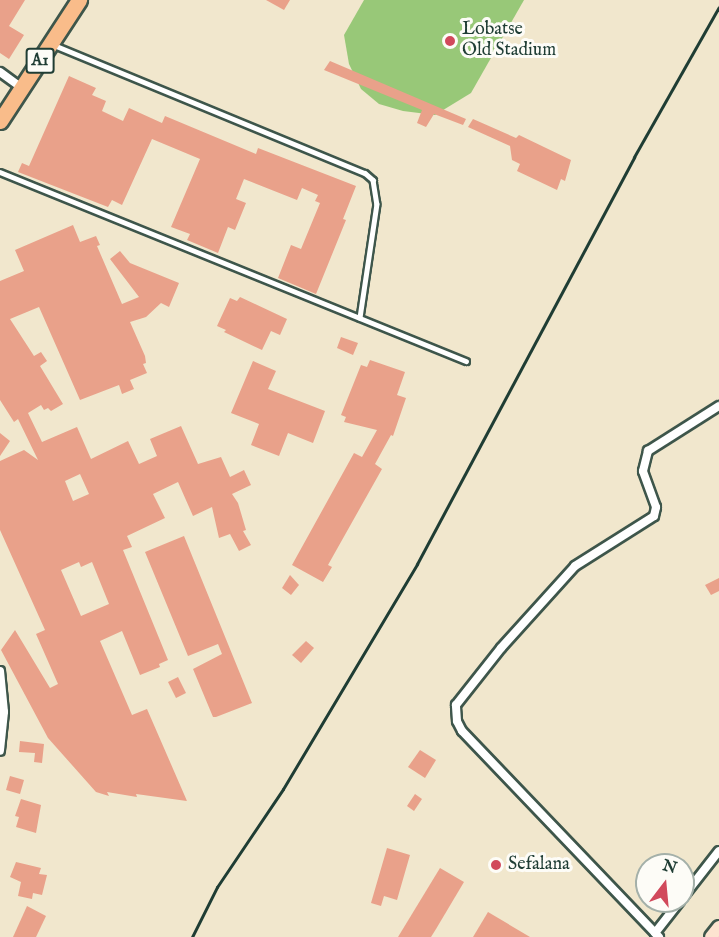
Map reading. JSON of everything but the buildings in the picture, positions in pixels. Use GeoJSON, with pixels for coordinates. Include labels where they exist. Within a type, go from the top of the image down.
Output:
{"type":"FeatureCollection","features":[{"type":"Feature","properties":{"kind":"highway","name":"A1"},"geometry":{"type":"LineString","coordinates":[[0,121],[79,0]]}},
{"type":"Feature","properties":{"kind":"main road"},"geometry":{"type":"LineString","coordinates":[[711,937],[719,927]]}},
{"type":"Feature","properties":{"kind":"street"},"geometry":{"type":"LineString","coordinates":[[0,72],[22,88]]}},
{"type":"Feature","properties":{"kind":"street"},"geometry":{"type":"LineString","coordinates":[[672,913],[657,935],[462,731],[457,721],[456,705],[493,658],[575,566],[654,516],[656,507],[643,471],[648,452],[719,406]]}},
{"type":"Feature","properties":{"kind":"street"},"geometry":{"type":"LineString","coordinates":[[0,671],[4,712],[0,751]]}},
{"type":"Feature","properties":{"kind":"street"},"geometry":{"type":"LineString","coordinates":[[695,881],[719,850]]}},
{"type":"Feature","properties":{"kind":"lane"},"geometry":{"type":"LineString","coordinates":[[51,44],[365,173],[373,180],[377,204],[360,318]]}},
{"type":"Feature","properties":{"kind":"lane"},"geometry":{"type":"LineString","coordinates":[[0,172],[466,361]]}},
{"type":"Feature","properties":{"kind":"green space"},"geometry":{"type":"Polygon","coordinates":[[[364,0],[524,0],[471,93],[435,115],[403,111],[379,104],[361,89],[349,64],[344,35],[364,0]]]}},
{"type":"Feature","properties":{"kind":"railway"},"geometry":{"type":"LineString","coordinates":[[192,937],[217,887],[283,789],[417,564],[634,157],[719,7]]}},
{"type":"Feature","properties":{"kind":"place","name":"Lobatse Old Stadium"},"geometry":{"type":"Point","coordinates":[450,41]}},
{"type":"Feature","properties":{"kind":"place","name":"Sefalana"},"geometry":{"type":"Point","coordinates":[496,865]}}]}
